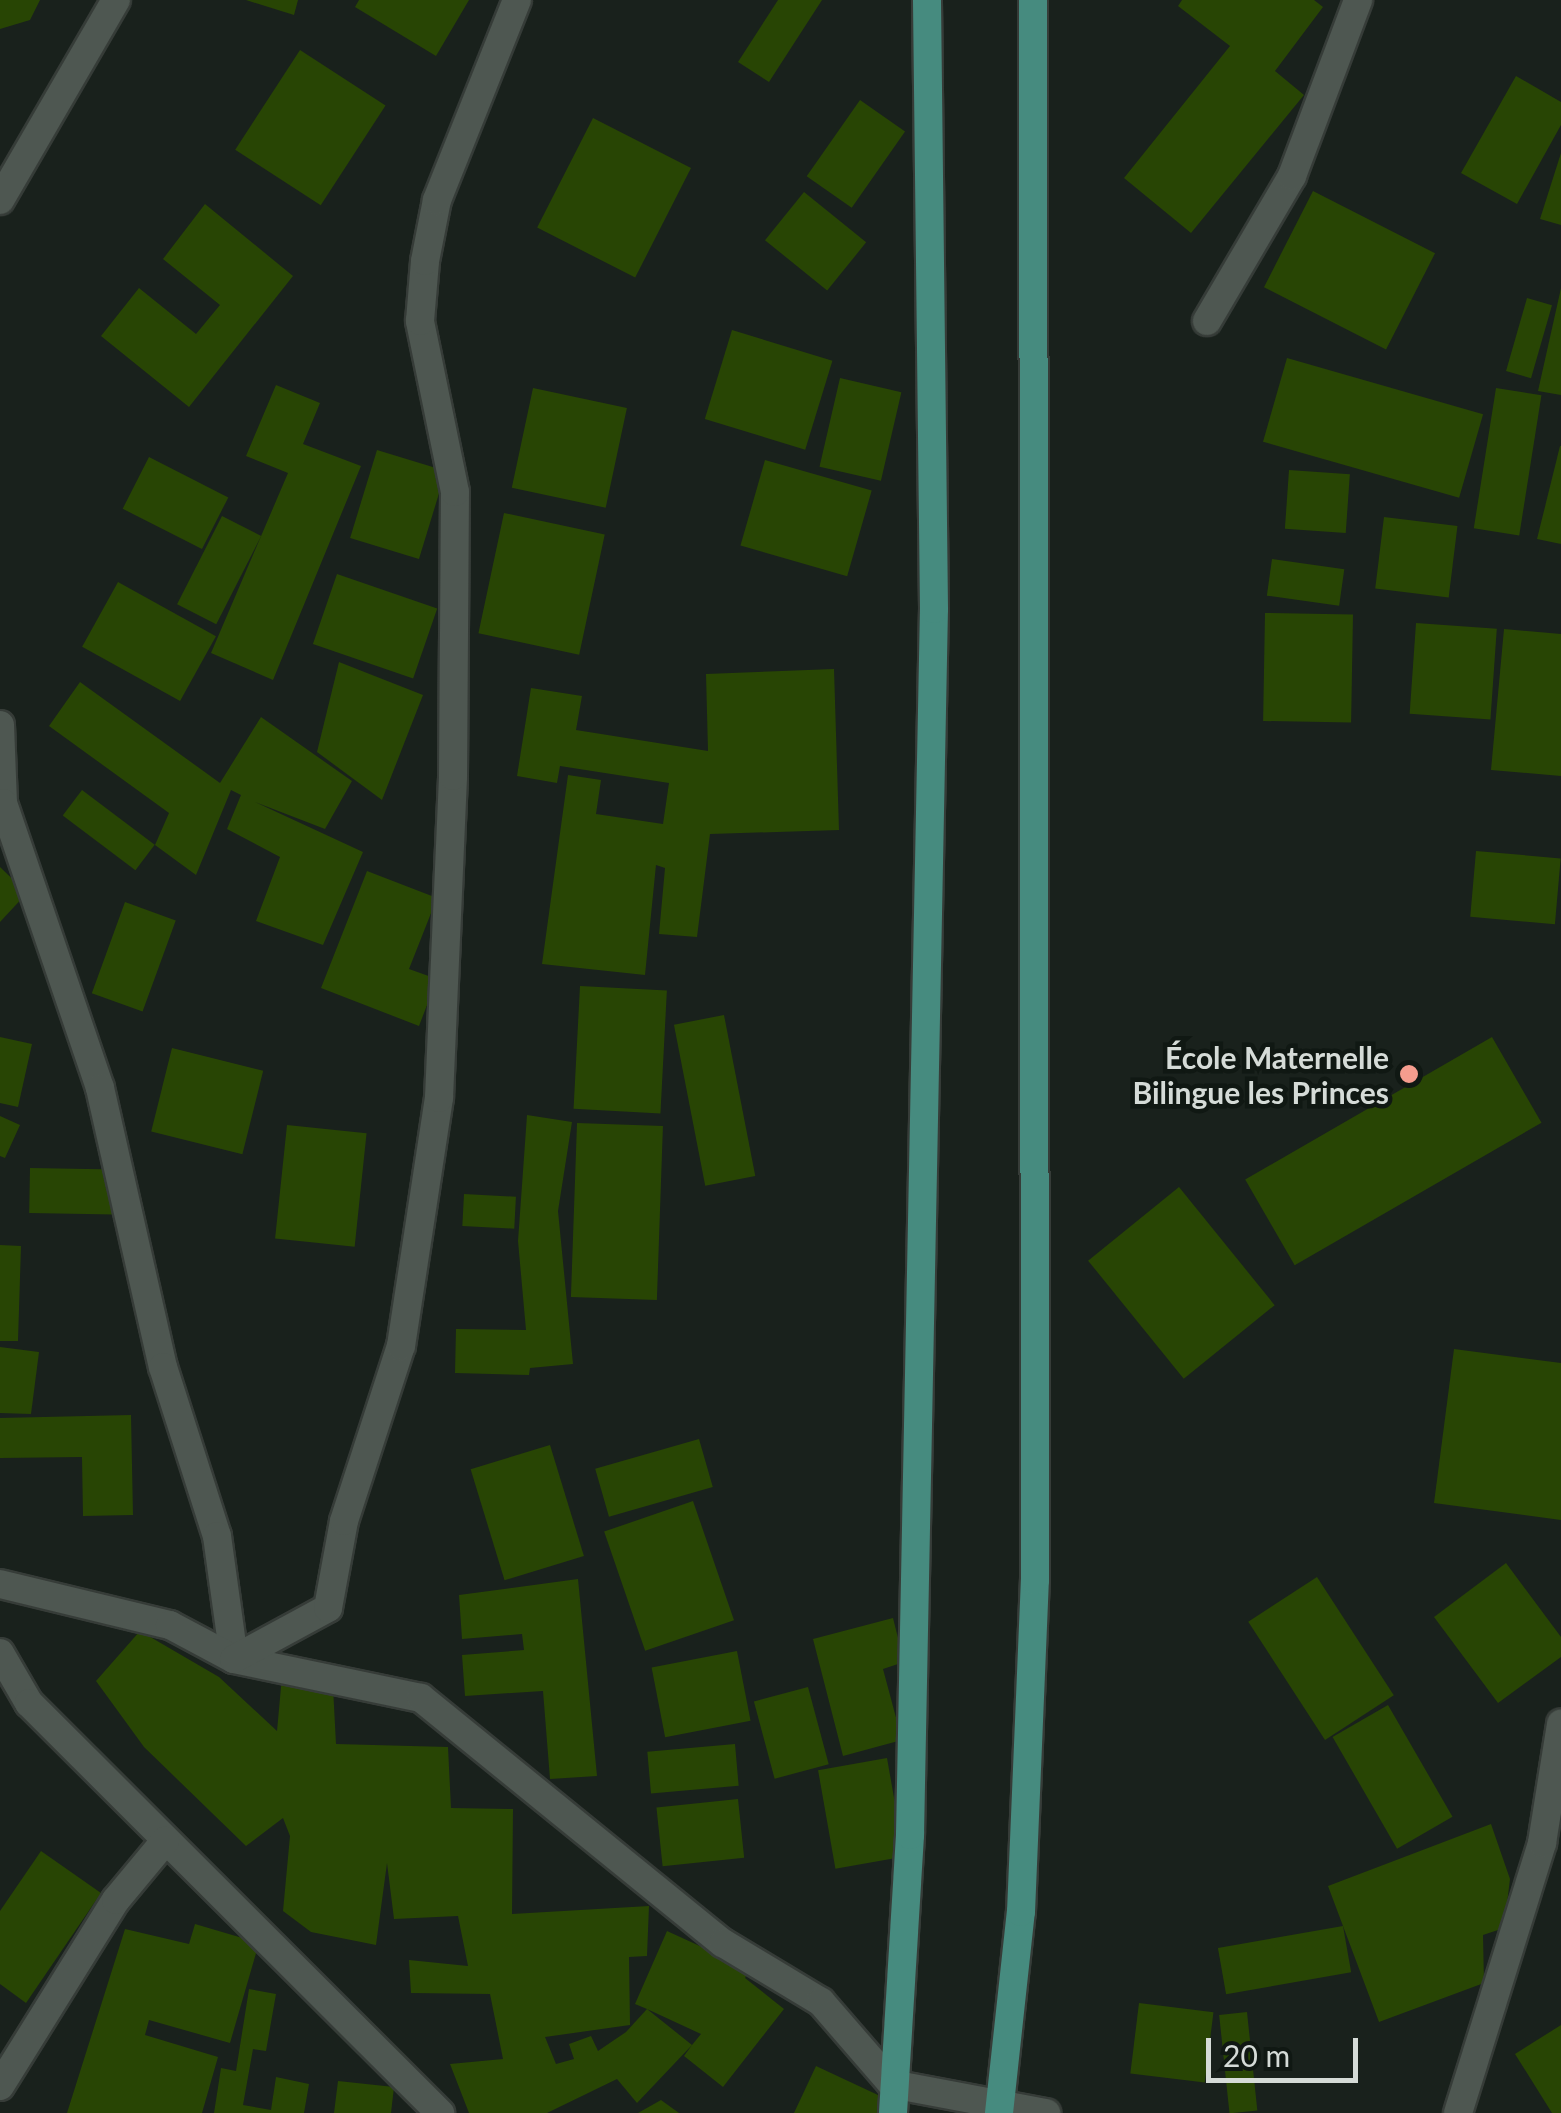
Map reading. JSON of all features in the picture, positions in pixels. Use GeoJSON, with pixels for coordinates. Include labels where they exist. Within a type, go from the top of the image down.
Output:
{"type":"FeatureCollection","features":[{"type":"Feature","properties":{"kind":"main road"},"geometry":{"type":"LineString","coordinates":[[893,2113],[910,1835],[934,609],[927,0]]}},
{"type":"Feature","properties":{"kind":"main road"},"geometry":{"type":"LineString","coordinates":[[999,2107],[1021,1912],[1035,1580],[1032,0]]}},
{"type":"Feature","properties":{"kind":"street"},"geometry":{"type":"LineString","coordinates":[[0,200],[116,0]]}},
{"type":"Feature","properties":{"kind":"street"},"geometry":{"type":"LineString","coordinates":[[234,1659],[328,1608],[344,1521],[401,1346],[439,1098],[454,776],[455,492],[420,321],[425,261],[436,200],[516,0]]}},
{"type":"Feature","properties":{"kind":"street"},"geometry":{"type":"LineString","coordinates":[[1207,321],[1292,176],[1358,0]]}},
{"type":"Feature","properties":{"kind":"street"},"geometry":{"type":"LineString","coordinates":[[0,725],[4,802],[100,1088],[164,1367],[217,1536],[234,1659]]}},
{"type":"Feature","properties":{"kind":"street"},"geometry":{"type":"LineString","coordinates":[[0,1584],[170,1625],[234,1659],[421,1698],[722,1943],[821,2002],[892,2084],[1046,2113]]}},
{"type":"Feature","properties":{"kind":"street"},"geometry":{"type":"LineString","coordinates":[[0,1653],[29,1703],[440,2113]]}},
{"type":"Feature","properties":{"kind":"street"},"geometry":{"type":"LineString","coordinates":[[1458,2113],[1542,1844],[1561,1724]]}},
{"type":"Feature","properties":{"kind":"street"},"geometry":{"type":"LineString","coordinates":[[0,2086],[116,1900],[164,1841]]}},
{"type":"Feature","properties":{"kind":"building"},"geometry":{"type":"Polygon","coordinates":[[[0,0],[40,0],[30,20],[0,29],[0,0]]]}},
{"type":"Feature","properties":{"kind":"building"},"geometry":{"type":"Polygon","coordinates":[[[246,0],[298,0],[294,15],[246,0]]]}},
{"type":"Feature","properties":{"kind":"building"},"geometry":{"type":"Polygon","coordinates":[[[359,0],[469,0],[436,56],[355,7],[359,0]]]}},
{"type":"Feature","properties":{"kind":"building"},"geometry":{"type":"Polygon","coordinates":[[[778,0],[822,0],[769,82],[738,62],[778,0]]]}},
{"type":"Feature","properties":{"kind":"building"},"geometry":{"type":"Polygon","coordinates":[[[1182,0],[1314,0],[1323,7],[1275,71],[1304,95],[1191,233],[1124,178],[1230,46],[1178,6],[1182,0]]]}},
{"type":"Feature","properties":{"kind":"building"},"geometry":{"type":"Polygon","coordinates":[[[300,50],[386,106],[321,205],[235,150],[300,50]]]}},
{"type":"Feature","properties":{"kind":"building"},"geometry":{"type":"Polygon","coordinates":[[[1516,76],[1561,102],[1561,125],[1517,204],[1461,173],[1516,76]]]}},
{"type":"Feature","properties":{"kind":"building"},"geometry":{"type":"Polygon","coordinates":[[[860,100],[905,132],[852,208],[807,176],[860,100]]]}},
{"type":"Feature","properties":{"kind":"building"},"geometry":{"type":"Polygon","coordinates":[[[593,118],[691,168],[635,278],[537,228],[593,118]]]}},
{"type":"Feature","properties":{"kind":"building"},"geometry":{"type":"Polygon","coordinates":[[[1561,153],[1561,225],[1540,219],[1561,153]]]}},
{"type":"Feature","properties":{"kind":"building"},"geometry":{"type":"Polygon","coordinates":[[[1313,191],[1435,253],[1386,349],[1264,287],[1313,191]]]}},
{"type":"Feature","properties":{"kind":"building"},"geometry":{"type":"Polygon","coordinates":[[[804,192],[866,242],[827,291],[765,240],[804,192]]]}},
{"type":"Feature","properties":{"kind":"building"},"geometry":{"type":"Polygon","coordinates":[[[205,204],[293,276],[189,407],[101,336],[139,288],[196,334],[220,305],[163,259],[205,204]]]}},
{"type":"Feature","properties":{"kind":"building"},"geometry":{"type":"Polygon","coordinates":[[[1561,288],[1561,395],[1538,391],[1561,288]]]}},
{"type":"Feature","properties":{"kind":"building"},"geometry":{"type":"Polygon","coordinates":[[[1527,298],[1552,305],[1531,378],[1506,371],[1527,298]]]}},
{"type":"Feature","properties":{"kind":"building"},"geometry":{"type":"Polygon","coordinates":[[[732,330],[832,361],[805,450],[705,419],[732,330]]]}},
{"type":"Feature","properties":{"kind":"building"},"geometry":{"type":"Polygon","coordinates":[[[1287,358],[1483,414],[1459,498],[1263,442],[1287,358]]]}},
{"type":"Feature","properties":{"kind":"building"},"geometry":{"type":"Polygon","coordinates":[[[840,378],[901,392],[881,481],[820,467],[840,378]]]}},
{"type":"Feature","properties":{"kind":"building"},"geometry":{"type":"Polygon","coordinates":[[[276,385],[320,403],[303,444],[361,466],[273,680],[211,653],[288,473],[246,456],[276,385]]]}},
{"type":"Feature","properties":{"kind":"building"},"geometry":{"type":"Polygon","coordinates":[[[533,388],[627,408],[606,508],[512,488],[533,388]]]}},
{"type":"Feature","properties":{"kind":"building"},"geometry":{"type":"Polygon","coordinates":[[[1496,388],[1541,395],[1519,535],[1474,528],[1496,388]]]}},
{"type":"Feature","properties":{"kind":"building"},"geometry":{"type":"Polygon","coordinates":[[[1561,446],[1561,544],[1537,539],[1561,446]]]}},
{"type":"Feature","properties":{"kind":"building"},"geometry":{"type":"Polygon","coordinates":[[[377,450],[446,471],[419,559],[350,538],[377,450]]]}},
{"type":"Feature","properties":{"kind":"building"},"geometry":{"type":"Polygon","coordinates":[[[149,457],[228,497],[202,549],[123,509],[149,457]]]}},
{"type":"Feature","properties":{"kind":"building"},"geometry":{"type":"Polygon","coordinates":[[[765,460],[872,491],[847,576],[740,546],[765,460]]]}},
{"type":"Feature","properties":{"kind":"building"},"geometry":{"type":"Polygon","coordinates":[[[1289,470],[1350,474],[1346,533],[1285,529],[1289,470]]]}},
{"type":"Feature","properties":{"kind":"building"},"geometry":{"type":"Polygon","coordinates":[[[504,513],[605,534],[579,655],[478,633],[504,513]]]}},
{"type":"Feature","properties":{"kind":"building"},"geometry":{"type":"Polygon","coordinates":[[[222,516],[261,536],[216,624],[177,604],[222,516]]]}},
{"type":"Feature","properties":{"kind":"building"},"geometry":{"type":"Polygon","coordinates":[[[1384,517],[1457,526],[1449,597],[1375,588],[1384,517]]]}},
{"type":"Feature","properties":{"kind":"building"},"geometry":{"type":"Polygon","coordinates":[[[1272,559],[1344,569],[1339,606],[1267,596],[1272,559]]]}},
{"type":"Feature","properties":{"kind":"building"},"geometry":{"type":"Polygon","coordinates":[[[337,574],[437,609],[413,678],[313,644],[337,574]]]}},
{"type":"Feature","properties":{"kind":"building"},"geometry":{"type":"Polygon","coordinates":[[[118,582],[216,636],[180,701],[82,647],[118,582]]]}},
{"type":"Feature","properties":{"kind":"building"},"geometry":{"type":"Polygon","coordinates":[[[1265,613],[1353,615],[1351,723],[1263,721],[1265,613]]]}},
{"type":"Feature","properties":{"kind":"building"},"geometry":{"type":"Polygon","coordinates":[[[1416,623],[1497,629],[1490,719],[1410,714],[1416,623]]]}},
{"type":"Feature","properties":{"kind":"building"},"geometry":{"type":"Polygon","coordinates":[[[1504,629],[1561,634],[1561,776],[1491,770],[1504,629]]]}},
{"type":"Feature","properties":{"kind":"building"},"geometry":{"type":"Polygon","coordinates":[[[339,662],[423,695],[382,800],[317,752],[339,662]]]}},
{"type":"Feature","properties":{"kind":"building"},"geometry":{"type":"Polygon","coordinates":[[[834,669],[839,830],[710,834],[697,937],[659,934],[665,868],[656,865],[645,975],[542,964],[568,775],[601,780],[596,814],[663,824],[669,783],[560,766],[557,783],[517,776],[531,688],[582,696],[576,730],[708,751],[706,674],[834,669]]]}},
{"type":"Feature","properties":{"kind":"building"},"geometry":{"type":"Polygon","coordinates":[[[80,682],[220,783],[261,717],[352,781],[325,829],[255,802],[363,852],[323,945],[256,921],[280,857],[227,829],[241,795],[231,790],[196,875],[155,845],[169,813],[49,726],[80,682]]]}},
{"type":"Feature","properties":{"kind":"building"},"geometry":{"type":"Polygon","coordinates":[[[82,790],[155,845],[135,870],[63,816],[82,790]]]}},
{"type":"Feature","properties":{"kind":"building"},"geometry":{"type":"Polygon","coordinates":[[[1476,851],[1561,858],[1555,924],[1470,917],[1476,851]]]}},
{"type":"Feature","properties":{"kind":"building"},"geometry":{"type":"Polygon","coordinates":[[[0,867],[27,893],[0,922],[0,867]]]}},
{"type":"Feature","properties":{"kind":"building"},"geometry":{"type":"Polygon","coordinates":[[[367,871],[437,898],[409,969],[437,979],[419,1026],[321,988],[367,871]]]}},
{"type":"Feature","properties":{"kind":"building"},"geometry":{"type":"Polygon","coordinates":[[[125,902],[176,920],[143,1012],[92,993],[125,902]]]}},
{"type":"Feature","properties":{"kind":"building"},"geometry":{"type":"Polygon","coordinates":[[[580,986],[667,991],[660,1113],[574,1109],[580,986]]]}},
{"type":"Feature","properties":{"kind":"building"},"geometry":{"type":"Polygon","coordinates":[[[724,1015],[755,1176],[705,1186],[674,1025],[724,1015]]]}},
{"type":"Feature","properties":{"kind":"building"},"geometry":{"type":"Polygon","coordinates":[[[0,1037],[32,1044],[18,1107],[0,1103],[0,1037]]]}},
{"type":"Feature","properties":{"kind":"building"},"geometry":{"type":"Polygon","coordinates":[[[1492,1037],[1542,1123],[1295,1265],[1245,1180],[1492,1037]]]}},
{"type":"Feature","properties":{"kind":"building"},"geometry":{"type":"Polygon","coordinates":[[[172,1048],[263,1071],[242,1154],[151,1131],[172,1048]]]}},
{"type":"Feature","properties":{"kind":"building"},"geometry":{"type":"Polygon","coordinates":[[[527,1115],[572,1122],[558,1211],[573,1364],[530,1368],[529,1375],[455,1373],[456,1329],[526,1330],[518,1241],[527,1115]]]}},
{"type":"Feature","properties":{"kind":"building"},"geometry":{"type":"Polygon","coordinates":[[[0,1116],[20,1125],[5,1158],[0,1156],[0,1116]]]}},
{"type":"Feature","properties":{"kind":"building"},"geometry":{"type":"Polygon","coordinates":[[[577,1123],[663,1126],[657,1300],[571,1297],[577,1123]]]}},
{"type":"Feature","properties":{"kind":"building"},"geometry":{"type":"Polygon","coordinates":[[[287,1125],[367,1133],[355,1247],[275,1238],[287,1125]]]}},
{"type":"Feature","properties":{"kind":"building"},"geometry":{"type":"Polygon","coordinates":[[[30,1168],[115,1169],[114,1214],[29,1213],[30,1168]]]}},
{"type":"Feature","properties":{"kind":"building"},"geometry":{"type":"Polygon","coordinates":[[[1179,1187],[1275,1305],[1184,1379],[1088,1261],[1179,1187]]]}},
{"type":"Feature","properties":{"kind":"building"},"geometry":{"type":"Polygon","coordinates":[[[464,1194],[516,1197],[514,1229],[462,1226],[464,1194]]]}},
{"type":"Feature","properties":{"kind":"building"},"geometry":{"type":"Polygon","coordinates":[[[0,1245],[21,1246],[18,1341],[0,1341],[0,1245]]]}},
{"type":"Feature","properties":{"kind":"building"},"geometry":{"type":"Polygon","coordinates":[[[0,1347],[39,1352],[31,1414],[0,1413],[0,1347]]]}},
{"type":"Feature","properties":{"kind":"building"},"geometry":{"type":"Polygon","coordinates":[[[1454,1349],[1561,1363],[1561,1520],[1434,1503],[1454,1349]]]}},
{"type":"Feature","properties":{"kind":"building"},"geometry":{"type":"Polygon","coordinates":[[[131,1415],[133,1515],[83,1516],[82,1457],[0,1458],[0,1418],[131,1415]]]}},
{"type":"Feature","properties":{"kind":"building"},"geometry":{"type":"Polygon","coordinates":[[[699,1439],[713,1487],[609,1517],[595,1469],[699,1439]]]}},
{"type":"Feature","properties":{"kind":"building"},"geometry":{"type":"Polygon","coordinates":[[[550,1445],[584,1556],[505,1580],[471,1469],[550,1445]]]}},
{"type":"Feature","properties":{"kind":"building"},"geometry":{"type":"Polygon","coordinates":[[[693,1501],[734,1620],[645,1651],[604,1532],[693,1501]]]}},
{"type":"Feature","properties":{"kind":"building"},"geometry":{"type":"Polygon","coordinates":[[[1506,1563],[1561,1637],[1561,1657],[1498,1703],[1434,1617],[1506,1563]]]}},
{"type":"Feature","properties":{"kind":"building"},"geometry":{"type":"Polygon","coordinates":[[[1317,1577],[1394,1695],[1325,1740],[1248,1622],[1317,1577]]]}},
{"type":"Feature","properties":{"kind":"building"},"geometry":{"type":"Polygon","coordinates":[[[578,1579],[597,1776],[550,1779],[543,1691],[465,1696],[462,1655],[524,1650],[522,1634],[462,1639],[459,1595],[578,1579]]]}},
{"type":"Feature","properties":{"kind":"building"},"geometry":{"type":"Polygon","coordinates":[[[893,1618],[904,1662],[883,1669],[902,1740],[843,1756],[813,1639],[893,1618]]]}},
{"type":"Feature","properties":{"kind":"building"},"geometry":{"type":"Polygon","coordinates":[[[140,1631],[219,1677],[277,1731],[284,1654],[333,1687],[336,1744],[448,1747],[451,1808],[513,1809],[512,1914],[649,1906],[647,1956],[629,1957],[630,2025],[545,2037],[556,2064],[574,2059],[569,2044],[591,2036],[598,2051],[626,2032],[647,2009],[692,2045],[637,2103],[617,2079],[547,2113],[469,2113],[450,2064],[503,2059],[490,1994],[411,1993],[409,1960],[468,1966],[458,1916],[394,1919],[387,1863],[376,1945],[311,1932],[283,1911],[290,1836],[283,1818],[246,1846],[144,1747],[96,1681],[140,1631]]]}},
{"type":"Feature","properties":{"kind":"building"},"geometry":{"type":"Polygon","coordinates":[[[737,1651],[751,1721],[665,1737],[652,1668],[737,1651]]]}},
{"type":"Feature","properties":{"kind":"building"},"geometry":{"type":"Polygon","coordinates":[[[808,1687],[829,1764],[775,1779],[754,1701],[808,1687]]]}},
{"type":"Feature","properties":{"kind":"building"},"geometry":{"type":"Polygon","coordinates":[[[1388,1705],[1452,1817],[1397,1849],[1333,1737],[1388,1705]]]}},
{"type":"Feature","properties":{"kind":"building"},"geometry":{"type":"Polygon","coordinates":[[[735,1744],[739,1786],[651,1794],[647,1752],[735,1744]]]}},
{"type":"Feature","properties":{"kind":"building"},"geometry":{"type":"Polygon","coordinates":[[[887,1758],[904,1856],[835,1869],[818,1770],[887,1758]]]}},
{"type":"Feature","properties":{"kind":"building"},"geometry":{"type":"Polygon","coordinates":[[[738,1799],[744,1858],[663,1866],[656,1808],[738,1799]]]}},
{"type":"Feature","properties":{"kind":"building"},"geometry":{"type":"Polygon","coordinates":[[[1491,1824],[1510,1879],[1504,1928],[1483,1935],[1484,1983],[1379,2022],[1328,1886],[1491,1824]]]}},
{"type":"Feature","properties":{"kind":"building"},"geometry":{"type":"Polygon","coordinates":[[[41,1851],[101,1893],[26,2003],[0,1984],[0,1911],[41,1851]]]}},
{"type":"Feature","properties":{"kind":"building"},"geometry":{"type":"Polygon","coordinates":[[[195,1924],[259,1943],[230,2043],[149,2020],[145,2035],[218,2057],[202,2113],[67,2113],[125,1929],[189,1944],[195,1924]]]}},
{"type":"Feature","properties":{"kind":"building"},"geometry":{"type":"Polygon","coordinates":[[[1343,1926],[1351,1972],[1226,1994],[1218,1948],[1343,1926]]]}},
{"type":"Feature","properties":{"kind":"building"},"geometry":{"type":"Polygon","coordinates":[[[667,1931],[750,1969],[745,1978],[784,2009],[723,2087],[684,2056],[701,2034],[635,2004],[667,1931]]]}},
{"type":"Feature","properties":{"kind":"building"},"geometry":{"type":"Polygon","coordinates":[[[249,1989],[276,1994],[266,2051],[253,2049],[243,2105],[271,2110],[276,2077],[309,2084],[304,2113],[214,2113],[221,2068],[236,2071],[249,1989]]]}},
{"type":"Feature","properties":{"kind":"building"},"geometry":{"type":"Polygon","coordinates":[[[1139,2003],[1213,2012],[1205,2083],[1130,2073],[1139,2003]]]}},
{"type":"Feature","properties":{"kind":"building"},"geometry":{"type":"Polygon","coordinates":[[[1247,2012],[1257,2110],[1229,2113],[1219,2015],[1247,2012]]]}},
{"type":"Feature","properties":{"kind":"building"},"geometry":{"type":"Polygon","coordinates":[[[1561,2025],[1561,2113],[1552,2113],[1515,2054],[1561,2025]]]}},
{"type":"Feature","properties":{"kind":"building"},"geometry":{"type":"Polygon","coordinates":[[[816,2066],[893,2102],[888,2113],[794,2113],[816,2066]]]}},
{"type":"Feature","properties":{"kind":"building"},"geometry":{"type":"Polygon","coordinates":[[[338,2081],[394,2087],[391,2113],[334,2113],[338,2081]]]}},
{"type":"Feature","properties":{"kind":"building"},"geometry":{"type":"Polygon","coordinates":[[[661,2100],[679,2113],[638,2113],[661,2100]]]}},
{"type":"Feature","properties":{"kind":"place","name":"École Maternelle Bilingue les Princes"},"geometry":{"type":"Point","coordinates":[1409,1074]}}]}
